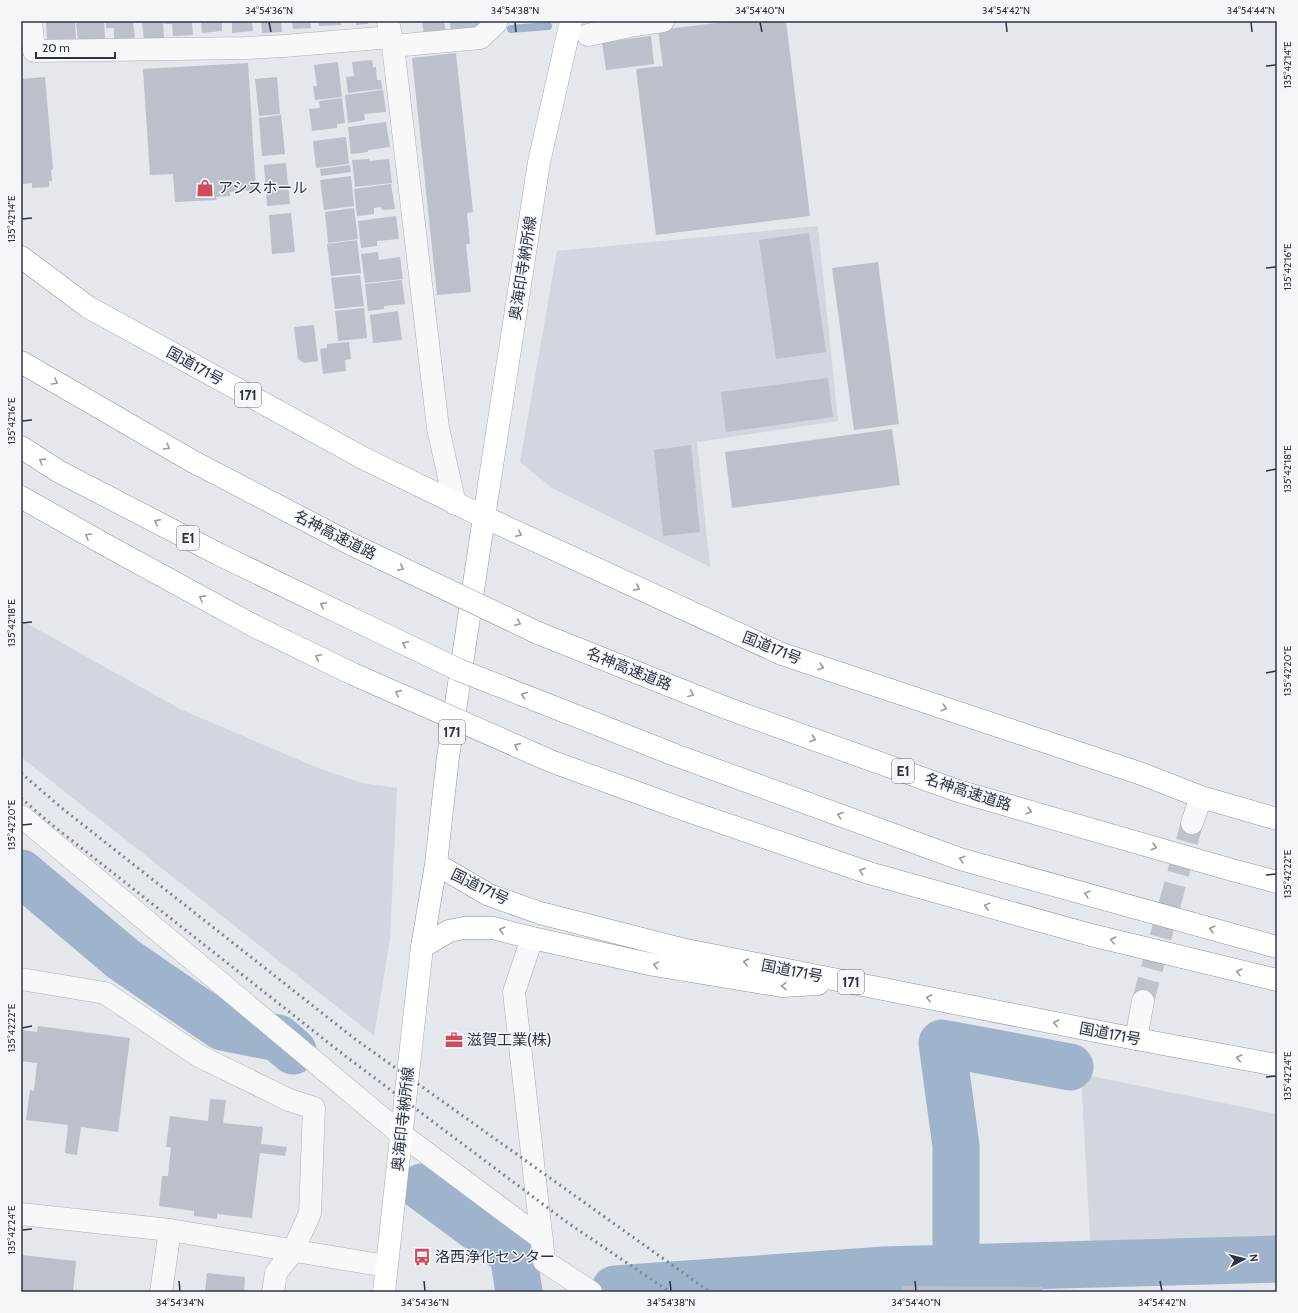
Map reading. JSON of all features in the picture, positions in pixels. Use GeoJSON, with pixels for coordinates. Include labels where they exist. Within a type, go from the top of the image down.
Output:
{"type":"FeatureCollection","features":[{"type":"Feature","properties":{"kind":"main road","name":"奥海印寺納所線"},"geometry":{"type":"LineString","coordinates":[[484,518],[539,162],[571,21]]}},
{"type":"Feature","properties":{"kind":"main road","name":"国道171号"},"geometry":{"type":"LineString","coordinates":[[21,257],[88,306],[363,458],[484,518],[782,654],[1142,774],[1201,797],[1277,819]]}},
{"type":"Feature","properties":{"kind":"main road","name":"名神高速道路"},"geometry":{"type":"LineString","coordinates":[[21,362],[192,461],[353,545],[538,633],[726,708],[958,791],[1277,882]]}},
{"type":"Feature","properties":{"kind":"main road","name":"E1"},"geometry":{"type":"LineString","coordinates":[[21,447],[58,471],[220,555],[460,670],[675,755],[960,859],[1277,948]]}},
{"type":"Feature","properties":{"kind":"main road"},"geometry":{"type":"LineString","coordinates":[[21,497],[256,627],[354,674],[553,762],[685,810],[869,873],[1090,935],[1277,980]]}},
{"type":"Feature","properties":{"kind":"main road","name":"国道171号"},"geometry":{"type":"LineString","coordinates":[[422,947],[436,864],[448,757],[484,518]]}},
{"type":"Feature","properties":{"kind":"main road","name":"国道171号"},"geometry":{"type":"LineString","coordinates":[[436,864],[489,895],[540,913],[681,949],[1136,1039],[1277,1065]]}},
{"type":"Feature","properties":{"kind":"main road"},"geometry":{"type":"LineString","coordinates":[[422,947],[449,931],[464,928],[493,928],[654,965],[782,986],[851,982]]}},
{"type":"Feature","properties":{"kind":"main road","name":"奥海印寺納所線"},"geometry":{"type":"LineString","coordinates":[[384,1292],[422,947]]}},
{"type":"Feature","properties":{"kind":"street"},"geometry":{"type":"LineString","coordinates":[[31,21],[34,51],[246,48],[284,46],[391,34],[480,38],[496,23],[496,21]]}},
{"type":"Feature","properties":{"kind":"street"},"geometry":{"type":"LineString","coordinates":[[588,35],[635,25],[663,21]]}},
{"type":"Feature","properties":{"kind":"street"},"geometry":{"type":"LineString","coordinates":[[391,34],[438,428],[455,504]]}},
{"type":"Feature","properties":{"kind":"street"},"geometry":{"type":"LineString","coordinates":[[1192,823],[1201,797]]}},
{"type":"Feature","properties":{"kind":"street"},"geometry":{"type":"LineString","coordinates":[[21,816],[401,1134],[542,1239]]}},
{"type":"Feature","properties":{"kind":"street"},"geometry":{"type":"LineString","coordinates":[[532,938],[514,992],[544,1261],[591,1292]]}},
{"type":"Feature","properties":{"kind":"street"},"geometry":{"type":"LineString","coordinates":[[21,980],[105,993],[199,1056],[289,1100],[314,1108],[310,1214],[293,1251],[276,1273],[274,1292]]}},
{"type":"Feature","properties":{"kind":"street"},"geometry":{"type":"LineString","coordinates":[[1136,1039],[1143,1001]]}},
{"type":"Feature","properties":{"kind":"street"},"geometry":{"type":"LineString","coordinates":[[21,1214],[170,1230],[386,1266]]}},
{"type":"Feature","properties":{"kind":"street"},"geometry":{"type":"LineString","coordinates":[[161,1292],[170,1230]]}},
{"type":"Feature","properties":{"kind":"shaded area"},"geometry":{"type":"Polygon","coordinates":[[[818,226],[838,421],[697,442],[710,567],[552,488],[520,462],[557,251],[818,226]]]}},
{"type":"Feature","properties":{"kind":"shaded area"},"geometry":{"type":"Polygon","coordinates":[[[21,620],[180,709],[318,768],[362,783],[397,788],[390,939],[374,1036],[21,757],[21,620]]]}},
{"type":"Feature","properties":{"kind":"shaded area"},"geometry":{"type":"Polygon","coordinates":[[[1081,1074],[1277,1114],[1277,1252],[1091,1254],[1081,1074]]]}},
{"type":"Feature","properties":{"kind":"building"},"geometry":{"type":"Polygon","coordinates":[[[75,21],[76,39],[47,41],[46,22],[75,21]]]}},
{"type":"Feature","properties":{"kind":"building"},"geometry":{"type":"Polygon","coordinates":[[[76,21],[104,21],[105,39],[78,41],[76,21]]]}},
{"type":"Feature","properties":{"kind":"building"},"geometry":{"type":"Polygon","coordinates":[[[106,21],[133,21],[135,38],[114,40],[114,28],[106,28],[106,21]]]}},
{"type":"Feature","properties":{"kind":"building"},"geometry":{"type":"Polygon","coordinates":[[[136,21],[163,21],[164,39],[144,41],[142,23],[136,23],[136,21]]]}},
{"type":"Feature","properties":{"kind":"building"},"geometry":{"type":"Polygon","coordinates":[[[164,21],[192,21],[193,35],[173,36],[172,24],[164,24],[164,21]]]}},
{"type":"Feature","properties":{"kind":"building"},"geometry":{"type":"Polygon","coordinates":[[[201,21],[222,21],[222,31],[202,33],[201,21]]]}},
{"type":"Feature","properties":{"kind":"building"},"geometry":{"type":"Polygon","coordinates":[[[224,21],[252,21],[253,31],[232,33],[232,22],[224,23],[224,21]]]}},
{"type":"Feature","properties":{"kind":"building"},"geometry":{"type":"Polygon","coordinates":[[[261,21],[281,21],[282,32],[262,33],[261,21]]]}},
{"type":"Feature","properties":{"kind":"building"},"geometry":{"type":"Polygon","coordinates":[[[292,21],[310,21],[311,28],[293,29],[292,21]]]}},
{"type":"Feature","properties":{"kind":"building"},"geometry":{"type":"Polygon","coordinates":[[[318,21],[340,21],[341,25],[319,26],[318,21]]]}},
{"type":"Feature","properties":{"kind":"building"},"geometry":{"type":"Polygon","coordinates":[[[356,21],[368,21],[368,24],[356,25],[356,21]]]}},
{"type":"Feature","properties":{"kind":"building"},"geometry":{"type":"Polygon","coordinates":[[[422,21],[444,21],[446,34],[424,36],[422,21]]]}},
{"type":"Feature","properties":{"kind":"building"},"geometry":{"type":"Polygon","coordinates":[[[450,21],[483,21],[484,31],[451,35],[450,21]]]}},
{"type":"Feature","properties":{"kind":"building"},"geometry":{"type":"Polygon","coordinates":[[[733,21],[786,21],[810,216],[656,235],[636,69],[663,66],[658,30],[733,21]]]}},
{"type":"Feature","properties":{"kind":"building"},"geometry":{"type":"Polygon","coordinates":[[[651,36],[654,64],[606,70],[602,42],[651,36]]]}},
{"type":"Feature","properties":{"kind":"building"},"geometry":{"type":"Polygon","coordinates":[[[456,53],[473,212],[467,213],[470,244],[466,244],[471,292],[437,295],[412,58],[456,53]]]}},
{"type":"Feature","properties":{"kind":"building"},"geometry":{"type":"Polygon","coordinates":[[[372,60],[373,67],[376,67],[377,80],[381,80],[382,89],[348,93],[346,77],[354,76],[352,62],[372,60]]]}},
{"type":"Feature","properties":{"kind":"building"},"geometry":{"type":"Polygon","coordinates":[[[338,62],[342,97],[315,100],[313,86],[317,86],[314,65],[338,62]]]}},
{"type":"Feature","properties":{"kind":"building"},"geometry":{"type":"Polygon","coordinates":[[[248,63],[256,190],[230,192],[230,196],[216,197],[217,200],[175,202],[173,174],[150,175],[143,69],[248,63]]]}},
{"type":"Feature","properties":{"kind":"building"},"geometry":{"type":"Polygon","coordinates":[[[45,77],[53,169],[51,170],[52,181],[49,181],[49,187],[32,188],[32,183],[22,184],[21,79],[45,77]]]}},
{"type":"Feature","properties":{"kind":"building"},"geometry":{"type":"Polygon","coordinates":[[[277,77],[280,114],[259,116],[255,79],[277,77]]]}},
{"type":"Feature","properties":{"kind":"building"},"geometry":{"type":"Polygon","coordinates":[[[383,90],[386,112],[364,114],[365,120],[348,123],[345,95],[383,90]]]}},
{"type":"Feature","properties":{"kind":"building"},"geometry":{"type":"Polygon","coordinates":[[[342,98],[345,123],[337,124],[337,128],[312,131],[309,109],[320,108],[319,101],[342,98]]]}},
{"type":"Feature","properties":{"kind":"building"},"geometry":{"type":"Polygon","coordinates":[[[281,115],[285,154],[262,156],[259,118],[281,115]]]}},
{"type":"Feature","properties":{"kind":"building"},"geometry":{"type":"Polygon","coordinates":[[[386,122],[390,147],[351,154],[348,127],[386,122]]]}},
{"type":"Feature","properties":{"kind":"building"},"geometry":{"type":"Polygon","coordinates":[[[346,137],[349,164],[316,168],[313,141],[346,137]]]}},
{"type":"Feature","properties":{"kind":"building"},"geometry":{"type":"Polygon","coordinates":[[[369,159],[369,161],[389,159],[392,183],[355,187],[352,160],[369,159]]]}},
{"type":"Feature","properties":{"kind":"building"},"geometry":{"type":"Polygon","coordinates":[[[286,163],[290,204],[267,206],[264,165],[286,163]]]}},
{"type":"Feature","properties":{"kind":"building"},"geometry":{"type":"Polygon","coordinates":[[[350,165],[351,172],[321,176],[320,169],[350,165]]]}},
{"type":"Feature","properties":{"kind":"building"},"geometry":{"type":"Polygon","coordinates":[[[351,176],[354,206],[324,210],[320,180],[351,176]]]}},
{"type":"Feature","properties":{"kind":"building"},"geometry":{"type":"Polygon","coordinates":[[[391,184],[395,209],[382,210],[381,207],[374,208],[374,214],[357,216],[354,189],[391,184]]]}},
{"type":"Feature","properties":{"kind":"building"},"geometry":{"type":"Polygon","coordinates":[[[354,208],[358,239],[328,243],[325,212],[354,208]]]}},
{"type":"Feature","properties":{"kind":"building"},"geometry":{"type":"Polygon","coordinates":[[[291,213],[295,252],[272,254],[269,215],[291,213]]]}},
{"type":"Feature","properties":{"kind":"building"},"geometry":{"type":"Polygon","coordinates":[[[396,216],[399,239],[377,241],[377,246],[361,248],[358,221],[396,216]]]}},
{"type":"Feature","properties":{"kind":"building"},"geometry":{"type":"Polygon","coordinates":[[[809,233],[826,352],[776,359],[759,240],[809,233]]]}},
{"type":"Feature","properties":{"kind":"building"},"geometry":{"type":"Polygon","coordinates":[[[357,240],[361,273],[331,276],[327,244],[357,240]]]}},
{"type":"Feature","properties":{"kind":"building"},"geometry":{"type":"Polygon","coordinates":[[[378,252],[379,260],[400,257],[403,279],[365,283],[361,254],[378,252]]]}},
{"type":"Feature","properties":{"kind":"building"},"geometry":{"type":"Polygon","coordinates":[[[878,262],[899,424],[854,430],[832,268],[878,262]]]}},
{"type":"Feature","properties":{"kind":"building"},"geometry":{"type":"Polygon","coordinates":[[[360,275],[364,306],[335,309],[331,278],[360,275]]]}},
{"type":"Feature","properties":{"kind":"building"},"geometry":{"type":"Polygon","coordinates":[[[402,280],[405,304],[384,306],[384,309],[368,311],[365,284],[402,280]]]}},
{"type":"Feature","properties":{"kind":"building"},"geometry":{"type":"Polygon","coordinates":[[[364,308],[367,338],[338,341],[335,311],[364,308]]]}},
{"type":"Feature","properties":{"kind":"building"},"geometry":{"type":"Polygon","coordinates":[[[398,311],[402,340],[373,343],[370,315],[398,311]]]}},
{"type":"Feature","properties":{"kind":"building"},"geometry":{"type":"Polygon","coordinates":[[[314,325],[318,361],[304,363],[298,359],[294,327],[314,325]]]}},
{"type":"Feature","properties":{"kind":"building"},"geometry":{"type":"Polygon","coordinates":[[[349,342],[351,359],[345,360],[346,371],[323,374],[320,349],[327,348],[327,344],[349,342]]]}},
{"type":"Feature","properties":{"kind":"building"},"geometry":{"type":"Polygon","coordinates":[[[828,378],[833,417],[726,432],[721,392],[828,378]]]}},
{"type":"Feature","properties":{"kind":"building"},"geometry":{"type":"Polygon","coordinates":[[[892,429],[900,485],[732,508],[725,452],[892,429]]]}},
{"type":"Feature","properties":{"kind":"building"},"geometry":{"type":"Polygon","coordinates":[[[691,445],[700,532],[663,536],[654,450],[691,445]]]}},
{"type":"Feature","properties":{"kind":"building"},"geometry":{"type":"Polygon","coordinates":[[[38,1026],[130,1038],[118,1132],[81,1127],[77,1155],[65,1153],[68,1125],[26,1120],[30,1090],[34,1091],[37,1063],[21,1061],[21,1030],[37,1032],[38,1026]]]}},
{"type":"Feature","properties":{"kind":"building"},"geometry":{"type":"Polygon","coordinates":[[[210,1099],[226,1100],[223,1123],[263,1127],[261,1144],[287,1147],[285,1156],[260,1153],[252,1218],[217,1214],[217,1219],[194,1216],[194,1211],[159,1206],[162,1176],[168,1176],[171,1147],[166,1147],[170,1116],[208,1121],[210,1099]]]}},
{"type":"Feature","properties":{"kind":"building"},"geometry":{"type":"Polygon","coordinates":[[[21,1255],[76,1261],[73,1292],[21,1292],[21,1255]]]}},
{"type":"Feature","properties":{"kind":"building"},"geometry":{"type":"Polygon","coordinates":[[[207,1273],[245,1277],[244,1292],[205,1292],[207,1273]]]}},
{"type":"Feature","properties":{"kind":"building"},"geometry":{"type":"Polygon","coordinates":[[[902,1286],[1042,1287],[1042,1292],[902,1292],[902,1286]]]}},
{"type":"Feature","properties":{"kind":"waterway"},"geometry":{"type":"LineString","coordinates":[[511,29],[548,26]]}},
{"type":"Feature","properties":{"kind":"waterway"},"geometry":{"type":"LineString","coordinates":[[21,873],[123,959],[222,1027],[278,1038],[293,1051]]}},
{"type":"Feature","properties":{"kind":"waterway"},"geometry":{"type":"LineString","coordinates":[[956,1268],[956,1146],[942,1043],[1070,1067]]}},
{"type":"Feature","properties":{"kind":"waterway"},"geometry":{"type":"LineString","coordinates":[[422,1187],[513,1254],[519,1292]]}},
{"type":"Feature","properties":{"kind":"waterway"},"geometry":{"type":"LineString","coordinates":[[615,1289],[884,1270],[1277,1259]]}},
{"type":"Feature","properties":{"kind":"tunnel"},"geometry":{"type":"LineString","coordinates":[[1143,1001],[1192,823]]}},
{"type":"Feature","properties":{"kind":"railway"},"geometry":{"type":"LineString","coordinates":[[21,773],[63,809],[355,1039],[710,1292]]}},
{"type":"Feature","properties":{"kind":"railway"},"geometry":{"type":"LineString","coordinates":[[21,798],[51,824],[344,1055],[568,1223],[670,1292]]}},
{"type":"Feature","properties":{"kind":"place","name":"アシスホール"},"geometry":{"type":"Point","coordinates":[205,188]}},
{"type":"Feature","properties":{"kind":"place","name":"滋賀工業(株)"},"geometry":{"type":"Point","coordinates":[454,1040]}},
{"type":"Feature","properties":{"kind":"place","name":"洛西浄化センター"},"geometry":{"type":"Point","coordinates":[422,1257]}}]}
